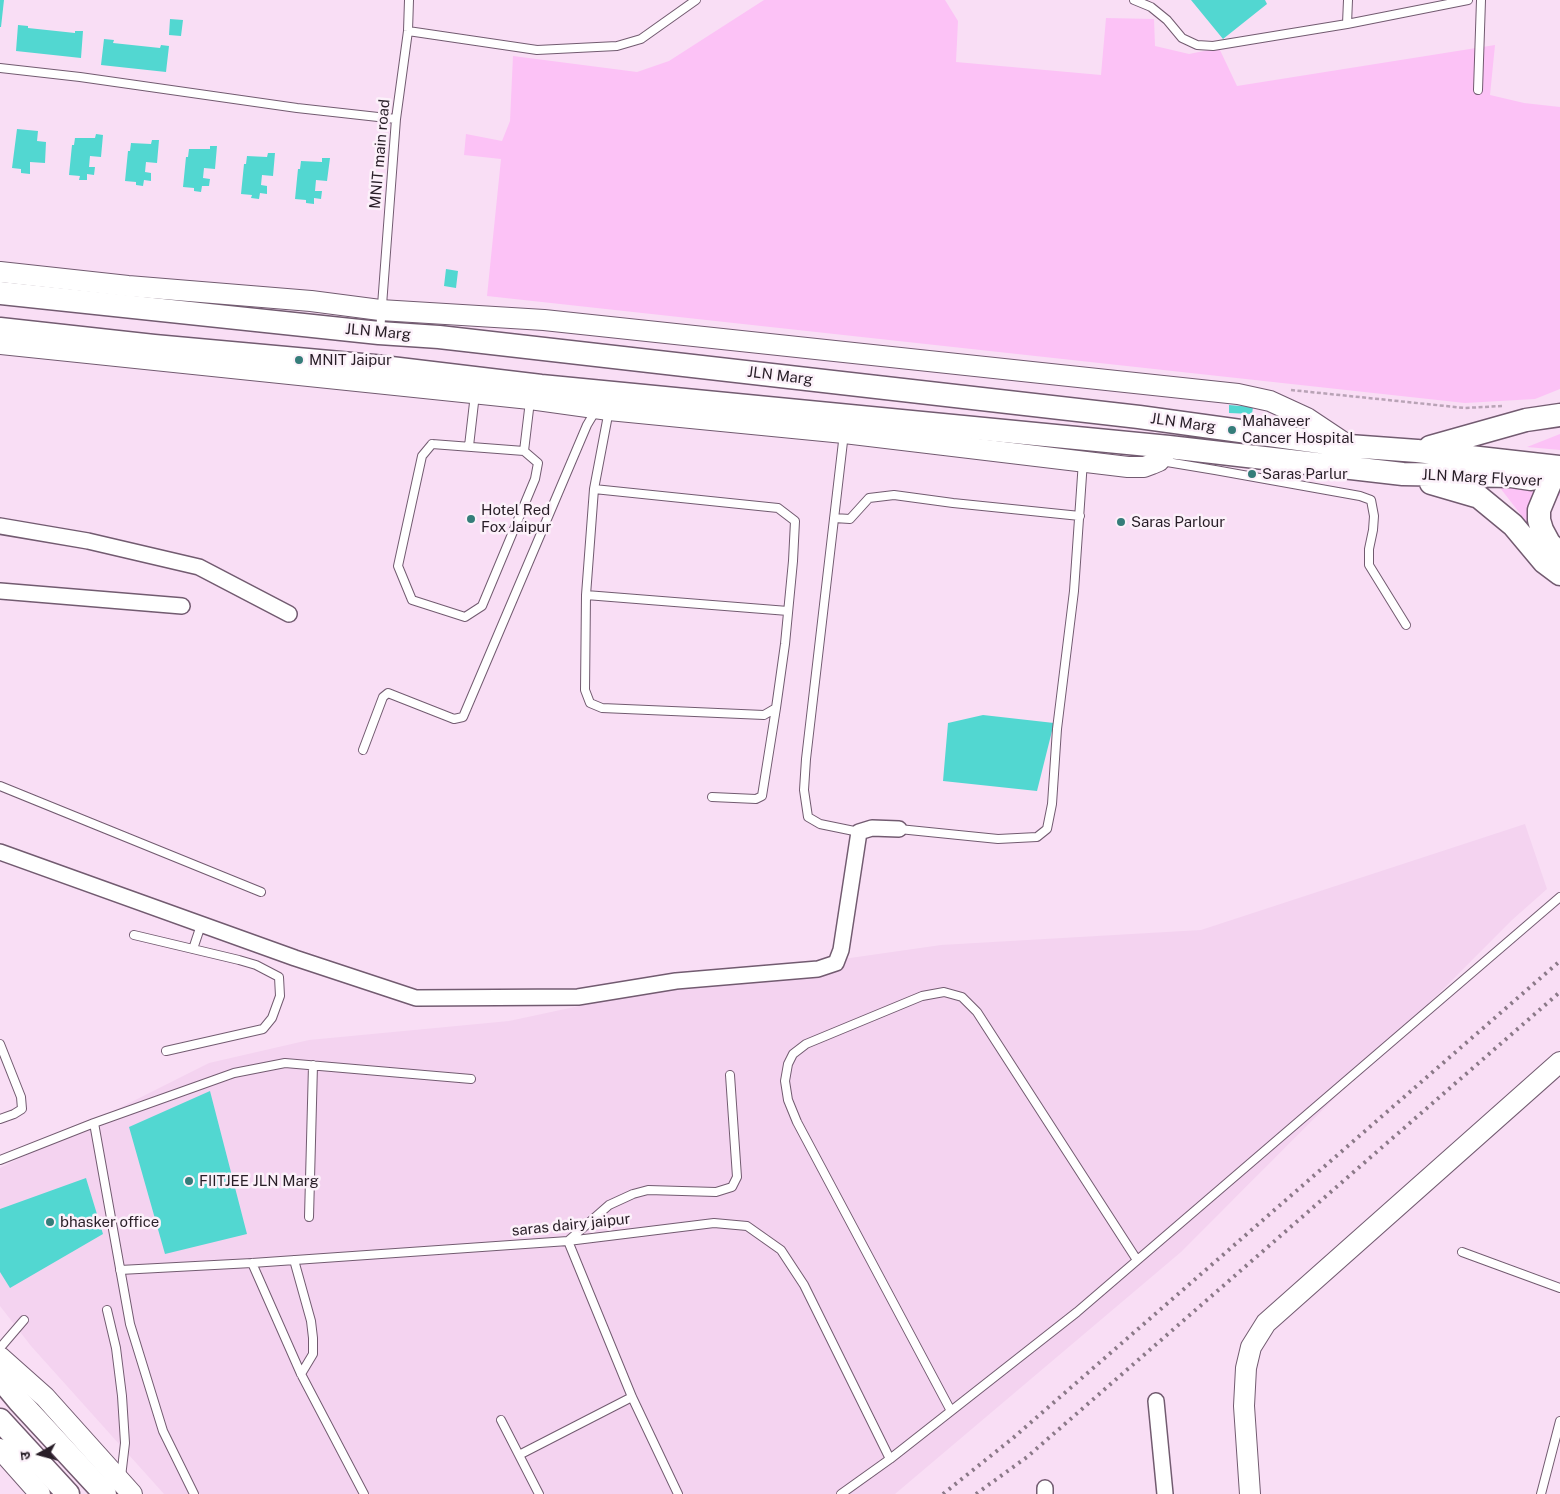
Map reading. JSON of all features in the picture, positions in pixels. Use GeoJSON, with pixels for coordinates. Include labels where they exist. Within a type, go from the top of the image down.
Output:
{"type":"FeatureCollection","features":[{"type":"Feature","properties":{"kind":"main road","name":"JLN Marg"},"geometry":{"type":"LineString","coordinates":[[0,293],[380,333],[439,337],[1139,417],[1349,446],[1417,451],[1557,477]]}},
{"type":"Feature","properties":{"kind":"main road","name":"JLN Marg"},"geometry":{"type":"LineString","coordinates":[[0,329],[154,346],[373,375],[1084,451],[1164,454],[1403,474]]}},
{"type":"Feature","properties":{"kind":"main road"},"geometry":{"type":"LineString","coordinates":[[75,353],[154,346]]}},
{"type":"Feature","properties":{"kind":"main road"},"geometry":{"type":"LineString","coordinates":[[1417,451],[1526,420],[1560,415]]}},
{"type":"Feature","properties":{"kind":"main road"},"geometry":{"type":"LineString","coordinates":[[1403,474],[1479,497],[1514,525],[1544,562],[1560,574]]}},
{"type":"Feature","properties":{"kind":"main road","name":"JLN Marg Flyover"},"geometry":{"type":"LineString","coordinates":[[1403,474],[1557,477]]}},
{"type":"Feature","properties":{"kind":"main road"},"geometry":{"type":"LineString","coordinates":[[1557,477],[1539,510],[1538,520],[1549,543],[1560,554]]}},
{"type":"Feature","properties":{"kind":"main road"},"geometry":{"type":"LineString","coordinates":[[0,1378],[19,1401],[119,1490]]}},
{"type":"Feature","properties":{"kind":"main road"},"geometry":{"type":"LineString","coordinates":[[0,1420],[68,1494]]}},
{"type":"Feature","properties":{"kind":"street"},"geometry":{"type":"LineString","coordinates":[[0,272],[380,310],[544,320],[1238,394],[1270,401],[1308,418],[1349,446]]}},
{"type":"Feature","properties":{"kind":"street"},"geometry":{"type":"LineString","coordinates":[[0,344],[75,353],[373,375],[475,394],[530,400],[606,401]]}},
{"type":"Feature","properties":{"kind":"street"},"geometry":{"type":"LineString","coordinates":[[0,526],[88,542],[199,567],[289,614]]}},
{"type":"Feature","properties":{"kind":"street"},"geometry":{"type":"LineString","coordinates":[[0,591],[182,606]]}},
{"type":"Feature","properties":{"kind":"street"},"geometry":{"type":"LineString","coordinates":[[0,852],[295,958],[416,998],[578,997],[676,981],[818,969],[836,963],[841,950],[859,832],[872,828],[900,829]]}},
{"type":"Feature","properties":{"kind":"street"},"geometry":{"type":"LineString","coordinates":[[1250,1494],[1244,1406],[1246,1368],[1251,1347],[1266,1323],[1560,1062]]}},
{"type":"Feature","properties":{"kind":"street"},"geometry":{"type":"LineString","coordinates":[[0,1357],[45,1396],[119,1490]]}},
{"type":"Feature","properties":{"kind":"street"},"geometry":{"type":"LineString","coordinates":[[1156,1401],[1165,1494]]}},
{"type":"Feature","properties":{"kind":"street"},"geometry":{"type":"LineString","coordinates":[[0,1449],[40,1494]]}},
{"type":"Feature","properties":{"kind":"lane","name":"MNIT main road"},"geometry":{"type":"LineString","coordinates":[[380,333],[380,310],[396,119],[408,31],[409,0]]}},
{"type":"Feature","properties":{"kind":"lane"},"geometry":{"type":"LineString","coordinates":[[408,31],[537,50],[617,46],[641,39],[696,0]]}},
{"type":"Feature","properties":{"kind":"lane"},"geometry":{"type":"LineString","coordinates":[[1134,0],[1151,7],[1167,20],[1182,38],[1197,45],[1213,46],[1347,24],[1468,0]]}},
{"type":"Feature","properties":{"kind":"lane"},"geometry":{"type":"LineString","coordinates":[[1347,24],[1348,0]]}},
{"type":"Feature","properties":{"kind":"lane"},"geometry":{"type":"LineString","coordinates":[[1478,90],[1481,0]]}},
{"type":"Feature","properties":{"kind":"lane"},"geometry":{"type":"LineString","coordinates":[[0,68],[80,77],[297,108],[396,119]]}},
{"type":"Feature","properties":{"kind":"lane"},"geometry":{"type":"LineString","coordinates":[[469,446],[475,394]]}},
{"type":"Feature","properties":{"kind":"lane"},"geometry":{"type":"LineString","coordinates":[[524,451],[530,400]]}},
{"type":"Feature","properties":{"kind":"lane"},"geometry":{"type":"LineString","coordinates":[[606,401],[594,489],[586,595],[585,690],[590,703],[602,708],[764,715],[776,708]]}},
{"type":"Feature","properties":{"kind":"lane"},"geometry":{"type":"LineString","coordinates":[[364,750],[383,697],[388,693],[454,719],[463,718],[583,433],[606,401]]}},
{"type":"Feature","properties":{"kind":"lane"},"geometry":{"type":"LineString","coordinates":[[845,425],[806,759],[805,803],[808,817],[820,824],[859,832]]}},
{"type":"Feature","properties":{"kind":"lane"},"geometry":{"type":"LineString","coordinates":[[432,444],[469,446],[524,451],[538,463],[535,479],[482,606],[464,617],[412,600],[398,566],[422,456],[432,444]]}},
{"type":"Feature","properties":{"kind":"lane"},"geometry":{"type":"LineString","coordinates":[[900,829],[998,838],[1037,837],[1047,829],[1052,804],[1056,729],[1074,591],[1084,451]]}},
{"type":"Feature","properties":{"kind":"lane"},"geometry":{"type":"LineString","coordinates":[[1164,454],[1360,496],[1371,500],[1374,516],[1369,548],[1369,565],[1406,625]]}},
{"type":"Feature","properties":{"kind":"lane"},"geometry":{"type":"LineString","coordinates":[[594,489],[778,508],[795,521],[788,611],[776,708],[762,796],[756,799],[712,797]]}},
{"type":"Feature","properties":{"kind":"lane"},"geometry":{"type":"LineString","coordinates":[[834,518],[850,519],[870,498],[894,495],[1080,516]]}},
{"type":"Feature","properties":{"kind":"lane"},"geometry":{"type":"LineString","coordinates":[[586,595],[788,611]]}},
{"type":"Feature","properties":{"kind":"lane"},"geometry":{"type":"LineString","coordinates":[[0,786],[262,892]]}},
{"type":"Feature","properties":{"kind":"lane"},"geometry":{"type":"LineString","coordinates":[[841,1494],[890,1459],[1077,1312],[1560,897]]}},
{"type":"Feature","properties":{"kind":"lane"},"geometry":{"type":"LineString","coordinates":[[193,949],[201,925]]}},
{"type":"Feature","properties":{"kind":"lane"},"geometry":{"type":"LineString","coordinates":[[134,935],[239,960],[268,970],[278,977],[280,996],[272,1018],[263,1028],[166,1051]]}},
{"type":"Feature","properties":{"kind":"lane"},"geometry":{"type":"LineString","coordinates":[[951,1411],[788,1100],[785,1081],[788,1064],[794,1054],[806,1044],[922,996],[944,992],[962,998],[977,1012],[1138,1260]]}},
{"type":"Feature","properties":{"kind":"lane"},"geometry":{"type":"LineString","coordinates":[[0,1044],[21,1097],[22,1108],[14,1114],[0,1119]]}},
{"type":"Feature","properties":{"kind":"lane"},"geometry":{"type":"LineString","coordinates":[[0,1160],[94,1123],[234,1073],[285,1063],[471,1079]]}},
{"type":"Feature","properties":{"kind":"lane"},"geometry":{"type":"LineString","coordinates":[[309,1217],[313,1065]]}},
{"type":"Feature","properties":{"kind":"lane"},"geometry":{"type":"LineString","coordinates":[[678,1494],[632,1397],[568,1241],[609,1205],[633,1194],[648,1190],[716,1192],[732,1187],[737,1177],[730,1074]]}},
{"type":"Feature","properties":{"kind":"lane"},"geometry":{"type":"LineString","coordinates":[[94,1123],[130,1324],[164,1431],[194,1494]]}},
{"type":"Feature","properties":{"kind":"lane","name":"saras dairy jaipur"},"geometry":{"type":"LineString","coordinates":[[120,1270],[252,1263],[568,1241],[714,1223],[748,1226],[782,1250],[804,1285],[890,1459]]}},
{"type":"Feature","properties":{"kind":"lane"},"geometry":{"type":"LineString","coordinates":[[1462,1252],[1560,1288]]}},
{"type":"Feature","properties":{"kind":"lane"},"geometry":{"type":"LineString","coordinates":[[294,1260],[311,1321],[313,1338],[313,1354],[301,1374]]}},
{"type":"Feature","properties":{"kind":"lane"},"geometry":{"type":"LineString","coordinates":[[252,1263],[301,1374],[360,1492]]}},
{"type":"Feature","properties":{"kind":"lane"},"geometry":{"type":"LineString","coordinates":[[107,1310],[116,1348],[122,1396],[125,1443],[119,1490]]}},
{"type":"Feature","properties":{"kind":"lane"},"geometry":{"type":"LineString","coordinates":[[0,1348],[24,1320]]}},
{"type":"Feature","properties":{"kind":"lane"},"geometry":{"type":"LineString","coordinates":[[519,1455],[632,1397]]}},
{"type":"Feature","properties":{"kind":"lane"},"geometry":{"type":"LineString","coordinates":[[501,1420],[538,1494]]}},
{"type":"Feature","properties":{"kind":"lane"},"geometry":{"type":"LineString","coordinates":[[1540,1494],[1560,1421]]}},
{"type":"Feature","properties":{"kind":"shaded area"},"geometry":{"type":"Polygon","coordinates":[[[764,0],[945,0],[958,21],[956,62],[1101,75],[1106,18],[1154,19],[1155,46],[1189,54],[1219,48],[1237,86],[1495,45],[1490,95],[1524,103],[1560,107],[1560,389],[1535,399],[1465,403],[487,296],[501,159],[464,155],[466,134],[502,141],[510,121],[513,56],[637,72],[669,61],[764,0]]]}},
{"type":"Feature","properties":{"kind":"shaded area"},"geometry":{"type":"Polygon","coordinates":[[[1560,434],[1560,450],[1527,447],[1560,434]]]}},
{"type":"Feature","properties":{"kind":"shaded area"},"geometry":{"type":"Polygon","coordinates":[[[1501,483],[1560,491],[1560,495],[1554,500],[1551,509],[1551,521],[1556,536],[1538,537],[1501,489],[1501,483]]]}},
{"type":"Feature","properties":{"kind":"shaded area"},"geometry":{"type":"Polygon","coordinates":[[[1525,824],[1547,889],[1512,920],[1181,1252],[895,1494],[164,1494],[31,1346],[0,1306],[0,1168],[209,1063],[309,1040],[509,1021],[710,978],[941,945],[1201,930],[1525,824]]]}},
{"type":"Feature","properties":{"kind":"building"},"geometry":{"type":"Polygon","coordinates":[[[0,0],[4,0],[1,27],[0,27],[0,0]]]}},
{"type":"Feature","properties":{"kind":"building"},"geometry":{"type":"Polygon","coordinates":[[[1191,0],[1265,0],[1267,4],[1223,39],[1191,0]]]}},
{"type":"Feature","properties":{"kind":"building"},"geometry":{"type":"Polygon","coordinates":[[[170,19],[183,20],[181,36],[169,35],[170,19]]]}},
{"type":"Feature","properties":{"kind":"building"},"geometry":{"type":"Polygon","coordinates":[[[18,25],[28,26],[28,28],[75,33],[75,31],[83,31],[81,58],[16,51],[18,25]]]}},
{"type":"Feature","properties":{"kind":"building"},"geometry":{"type":"Polygon","coordinates":[[[104,39],[114,40],[113,43],[160,48],[161,45],[169,46],[166,72],[101,65],[104,39]]]}},
{"type":"Feature","properties":{"kind":"building"},"geometry":{"type":"Polygon","coordinates":[[[17,129],[38,131],[37,141],[46,142],[45,163],[30,162],[30,174],[21,173],[21,169],[12,168],[17,129]]]}},
{"type":"Feature","properties":{"kind":"building"},"geometry":{"type":"Polygon","coordinates":[[[96,134],[103,135],[101,157],[90,156],[89,167],[95,167],[94,175],[87,174],[87,180],[79,180],[80,176],[69,175],[72,145],[74,145],[75,138],[95,138],[96,134]]]}},
{"type":"Feature","properties":{"kind":"building"},"geometry":{"type":"Polygon","coordinates":[[[152,140],[159,140],[157,163],[146,162],[145,172],[151,173],[151,181],[144,180],[143,186],[136,185],[136,182],[125,181],[128,151],[130,151],[131,143],[151,144],[152,140]]]}},
{"type":"Feature","properties":{"kind":"building"},"geometry":{"type":"Polygon","coordinates":[[[210,146],[217,146],[215,169],[204,168],[203,178],[210,179],[209,186],[202,186],[201,192],[194,191],[194,188],[183,187],[186,157],[188,157],[189,149],[210,149],[210,146]]]}},
{"type":"Feature","properties":{"kind":"building"},"geometry":{"type":"Polygon","coordinates":[[[268,153],[275,153],[273,176],[262,175],[261,185],[267,186],[267,194],[260,193],[259,199],[251,198],[252,195],[241,194],[244,164],[246,164],[247,156],[267,157],[268,153]]]}},
{"type":"Feature","properties":{"kind":"building"},"geometry":{"type":"Polygon","coordinates":[[[322,158],[330,158],[327,181],[316,180],[315,191],[322,191],[321,199],[314,198],[314,204],[306,203],[306,200],[295,199],[298,169],[300,169],[301,161],[322,162],[322,158]]]}},
{"type":"Feature","properties":{"kind":"building"},"geometry":{"type":"Polygon","coordinates":[[[446,269],[458,271],[456,288],[444,286],[446,269]]]}},
{"type":"Feature","properties":{"kind":"building"},"geometry":{"type":"Polygon","coordinates":[[[1229,405],[1253,407],[1252,414],[1229,413],[1229,405]]]}},
{"type":"Feature","properties":{"kind":"building"},"geometry":{"type":"Polygon","coordinates":[[[983,715],[1054,723],[1037,791],[943,781],[948,723],[983,715]]]}},
{"type":"Feature","properties":{"kind":"building","name":"FIITJEE JLN Marg"},"geometry":{"type":"Polygon","coordinates":[[[210,1091],[247,1234],[165,1254],[129,1127],[210,1091]]]}},
{"type":"Feature","properties":{"kind":"building","name":"bhasker office"},"geometry":{"type":"Polygon","coordinates":[[[86,1178],[103,1234],[10,1288],[0,1272],[0,1209],[86,1178]]]}},
{"type":"Feature","properties":{"kind":"railway"},"geometry":{"type":"LineString","coordinates":[[943,1494],[1013,1438],[1560,961]]}},
{"type":"Feature","properties":{"kind":"railway"},"geometry":{"type":"LineString","coordinates":[[976,1494],[1027,1457],[1560,992]]}},
{"type":"Feature","properties":{"kind":"place","name":"MNIT Jaipur"},"geometry":{"type":"Point","coordinates":[299,360]}},
{"type":"Feature","properties":{"kind":"place","name":"Mahaveer Cancer Hospital"},"geometry":{"type":"Point","coordinates":[1232,430]}},
{"type":"Feature","properties":{"kind":"place","name":"Saras Parlur"},"geometry":{"type":"Point","coordinates":[1252,474]}},
{"type":"Feature","properties":{"kind":"place","name":"Hotel Red Fox Jaipur"},"geometry":{"type":"Point","coordinates":[471,519]}},
{"type":"Feature","properties":{"kind":"place","name":"Saras Parlour"},"geometry":{"type":"Point","coordinates":[1121,522]}},
{"type":"Feature","properties":{"kind":"place","name":"FIITJEE JLN Marg"},"geometry":{"type":"Point","coordinates":[189,1181]}},
{"type":"Feature","properties":{"kind":"place","name":"bhasker office"},"geometry":{"type":"Point","coordinates":[50,1222]}}]}
